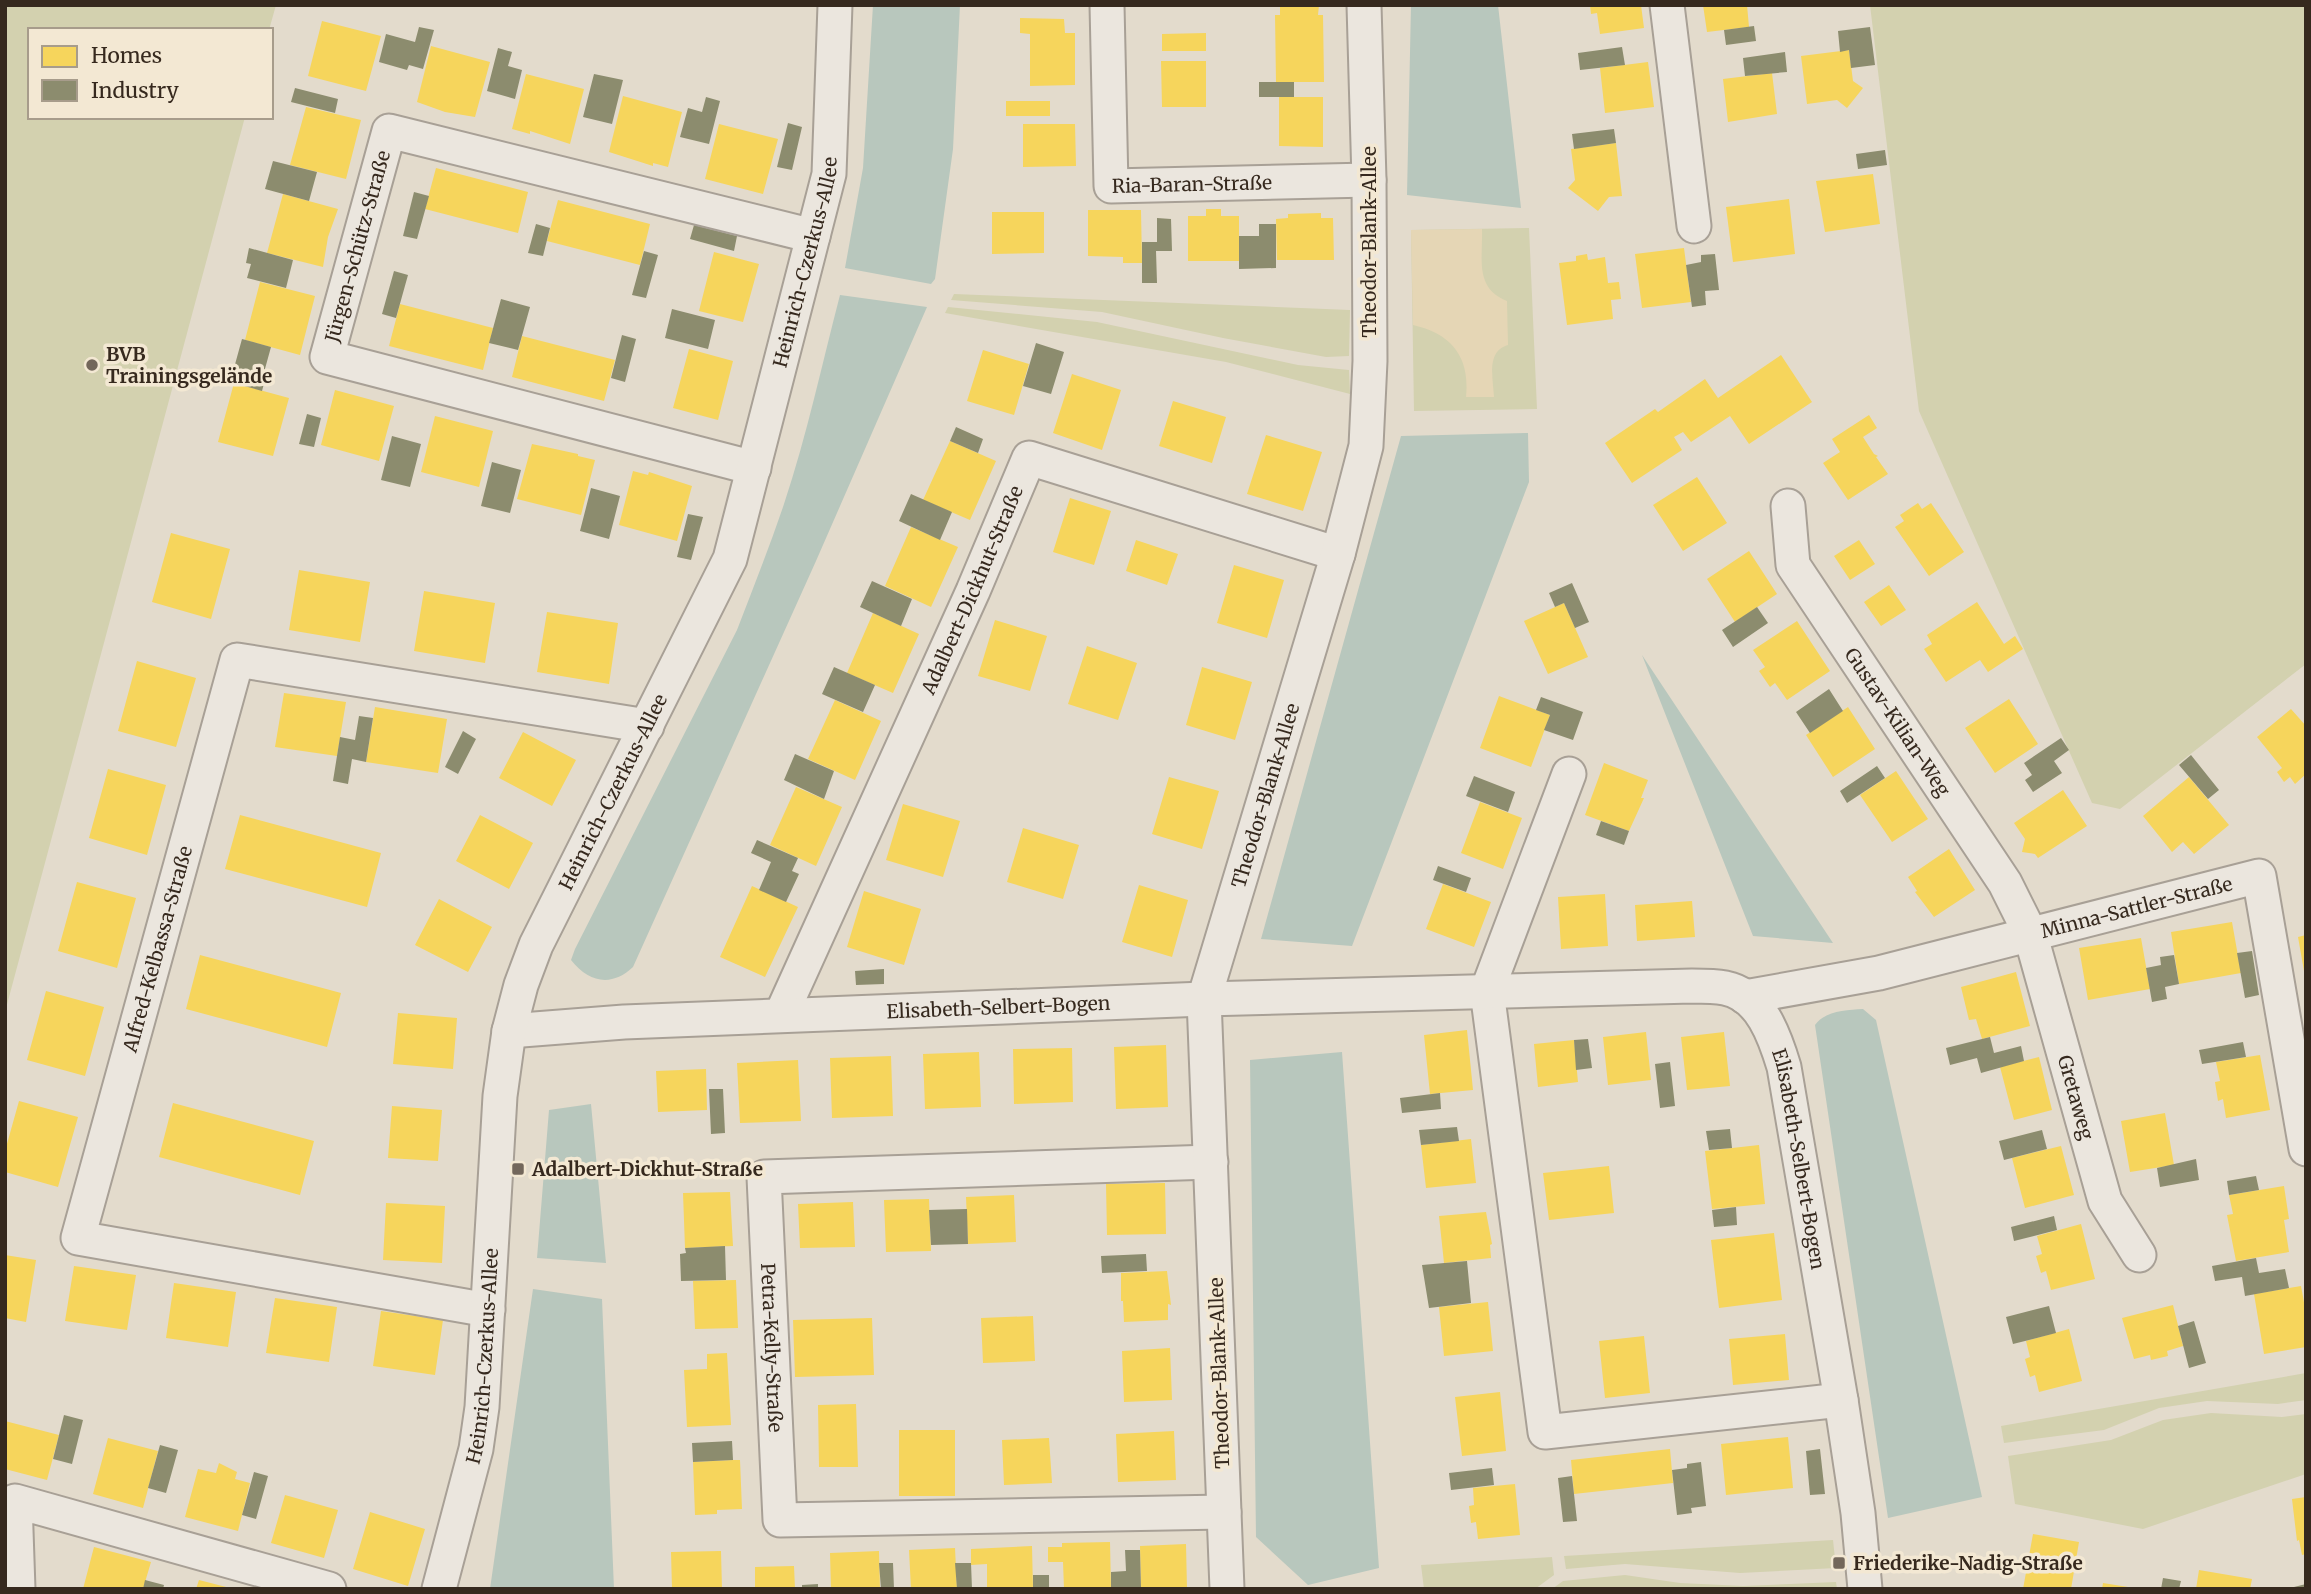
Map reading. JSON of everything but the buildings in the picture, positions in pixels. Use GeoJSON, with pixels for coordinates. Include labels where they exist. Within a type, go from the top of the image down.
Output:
{"type":"FeatureCollection","features":[{"type":"Feature","properties":{"kind":"street","name":"Heinrich-Czerkus-Allee"},"geometry":{"type":"LineString","coordinates":[[439,1589],[475,1449],[482,1407],[500,1096],[509,1031],[521,985],[537,945],[730,559],[829,174],[835,5]]}},
{"type":"Feature","properties":{"kind":"street","name":"Ria-Baran-Straße"},"geometry":{"type":"LineString","coordinates":[[1107,5],[1111,186],[1369,180]]}},
{"type":"Feature","properties":{"kind":"street","name":"Theodor-Blank-Allee"},"geometry":{"type":"LineString","coordinates":[[1227,1589],[1203,999],[1338,554],[1366,446],[1370,361],[1364,5]]}},
{"type":"Feature","properties":{"kind":"street"},"geometry":{"type":"LineString","coordinates":[[1667,5],[1694,226]]}},
{"type":"Feature","properties":{"kind":"street","name":"Jürgen-Schütz-Straße"},"geometry":{"type":"LineString","coordinates":[[754,468],[327,357],[389,131],[813,236]]}},
{"type":"Feature","properties":{"kind":"street","name":"Adalbert-Dickhut-Straße"},"geometry":{"type":"LineString","coordinates":[[781,1015],[973,591],[1029,458],[1338,554]]}},
{"type":"Feature","properties":{"kind":"street","name":"Gustav-Kilian-Weg"},"geometry":{"type":"LineString","coordinates":[[1788,506],[1793,565],[2005,883],[2030,933]]}},
{"type":"Feature","properties":{"kind":"street","name":"Alfred-Kelbassa-Straße"},"geometry":{"type":"LineString","coordinates":[[488,1310],[78,1238],[236,660],[647,726]]}},
{"type":"Feature","properties":{"kind":"street"},"geometry":{"type":"LineString","coordinates":[[1569,774],[1487,991],[1545,1432],[1842,1400]]}},
{"type":"Feature","properties":{"kind":"street","name":"Minna-Sattler-Straße"},"geometry":{"type":"LineString","coordinates":[[1745,996],[1879,973],[2259,876],[2306,1149]]}},
{"type":"Feature","properties":{"kind":"street","name":"Gretaweg"},"geometry":{"type":"LineString","coordinates":[[2030,933],[2105,1201],[2138,1255]]}},
{"type":"Feature","properties":{"kind":"street","name":"Elisabeth-Selbert-Bogen"},"geometry":{"type":"LineString","coordinates":[[509,1031],[620,1022],[1203,999],[1692,986],[1727,988],[1745,996],[1765,1017],[1776,1040],[1784,1067],[1842,1400],[1858,1513],[1865,1589]]}},
{"type":"Feature","properties":{"kind":"street","name":"Petra-Kelly-Straße"},"geometry":{"type":"LineString","coordinates":[[1211,1162],[764,1177],[780,1520],[1224,1512]]}},
{"type":"Feature","properties":{"kind":"street"},"geometry":{"type":"LineString","coordinates":[[18,1589],[15,1501],[329,1589]]}},
{"type":"Feature","properties":{"kind":"shaded area","name":"BVB Trainingsgelände"},"geometry":{"type":"Polygon","coordinates":[[[5,5],[276,5],[270,28],[28,28],[28,119],[244,119],[5,1012],[5,5]]]}},
{"type":"Feature","properties":{"kind":"shaded area"},"geometry":{"type":"Polygon","coordinates":[[[873,5],[960,5],[953,149],[935,279],[931,284],[845,268],[863,168],[873,5]]]}},
{"type":"Feature","properties":{"kind":"shaded area"},"geometry":{"type":"Polygon","coordinates":[[[1411,5],[1498,5],[1521,208],[1407,195],[1411,5]]]}},
{"type":"Feature","properties":{"kind":"shaded area"},"geometry":{"type":"Polygon","coordinates":[[[1870,5],[2306,5],[2306,664],[2120,809],[2092,803],[1919,411],[1870,5]]]}},
{"type":"Feature","properties":{"kind":"shaded area"},"geometry":{"type":"Polygon","coordinates":[[[1529,228],[1537,409],[1414,411],[1411,230],[1529,228]]]}},
{"type":"Feature","properties":{"kind":"shaded area"},"geometry":{"type":"Polygon","coordinates":[[[954,294],[1350,310],[1349,356],[1326,357],[1102,312],[951,300],[954,294]]]}},
{"type":"Feature","properties":{"kind":"shaded area"},"geometry":{"type":"Polygon","coordinates":[[[840,295],[927,307],[633,967],[617,978],[593,978],[571,960],[737,630],[792,478],[840,295]]]}},
{"type":"Feature","properties":{"kind":"shaded area"},"geometry":{"type":"Polygon","coordinates":[[[948,307],[1097,322],[1298,365],[1349,370],[1350,394],[1226,362],[945,313],[948,307]]]}},
{"type":"Feature","properties":{"kind":"shaded area"},"geometry":{"type":"Polygon","coordinates":[[[1528,433],[1529,482],[1352,946],[1261,939],[1401,436],[1528,433]]]}},
{"type":"Feature","properties":{"kind":"shaded area"},"geometry":{"type":"Polygon","coordinates":[[[1642,655],[1833,943],[1753,936],[1642,655]]]}},
{"type":"Feature","properties":{"kind":"shaded area"},"geometry":{"type":"Polygon","coordinates":[[[1863,1009],[1876,1020],[1982,1497],[1888,1518],[1815,1025],[1830,1014],[1863,1009]]]}},
{"type":"Feature","properties":{"kind":"shaded area"},"geometry":{"type":"Polygon","coordinates":[[[1342,1052],[1379,1568],[1308,1585],[1256,1537],[1250,1060],[1342,1052]]]}},
{"type":"Feature","properties":{"kind":"shaded area"},"geometry":{"type":"Polygon","coordinates":[[[591,1104],[606,1263],[537,1258],[549,1110],[591,1104]]]}},
{"type":"Feature","properties":{"kind":"shaded area"},"geometry":{"type":"Polygon","coordinates":[[[533,1289],[602,1299],[614,1589],[490,1589],[533,1289]]]}},
{"type":"Feature","properties":{"kind":"shaded area"},"geometry":{"type":"Polygon","coordinates":[[[2306,1373],[2306,1400],[2278,1404],[2207,1401],[2159,1408],[2104,1430],[2004,1443],[2001,1426],[2306,1373]]]}},
{"type":"Feature","properties":{"kind":"shaded area"},"geometry":{"type":"Polygon","coordinates":[[[2211,1413],[2282,1417],[2306,1414],[2306,1474],[2143,1529],[2015,1504],[2008,1456],[2111,1440],[2163,1420],[2211,1413]]]}},
{"type":"Feature","properties":{"kind":"shaded area"},"geometry":{"type":"Polygon","coordinates":[[[1833,1540],[1836,1568],[1740,1573],[1625,1564],[1566,1569],[1564,1556],[1833,1540]]]}},
{"type":"Feature","properties":{"kind":"shaded area"},"geometry":{"type":"Polygon","coordinates":[[[1552,1557],[1554,1575],[1535,1589],[1424,1589],[1421,1565],[1552,1557]]]}},
{"type":"Feature","properties":{"kind":"shaded area"},"geometry":{"type":"Polygon","coordinates":[[[1625,1575],[1680,1583],[1743,1586],[1836,1582],[1837,1589],[1552,1589],[1563,1581],[1625,1575]]]}},
{"type":"Feature","properties":{"kind":"sand"},"geometry":{"type":"Polygon","coordinates":[[[1482,229],[1482,271],[1489,288],[1507,301],[1508,345],[1496,353],[1492,366],[1494,397],[1466,397],[1465,370],[1456,349],[1438,334],[1413,325],[1411,230],[1482,229]]]}},
{"type":"Feature","properties":{"kind":"place","name":"BVB Trainingsgelände"},"geometry":{"type":"Point","coordinates":[92,365]}},
{"type":"Feature","properties":{"kind":"place","name":"Adalbert-Dickhut-Straße"},"geometry":{"type":"Point","coordinates":[518,1169]}},
{"type":"Feature","properties":{"kind":"place","name":"Friederike-Nadig-Straße"},"geometry":{"type":"Point","coordinates":[1839,1563]}}]}
